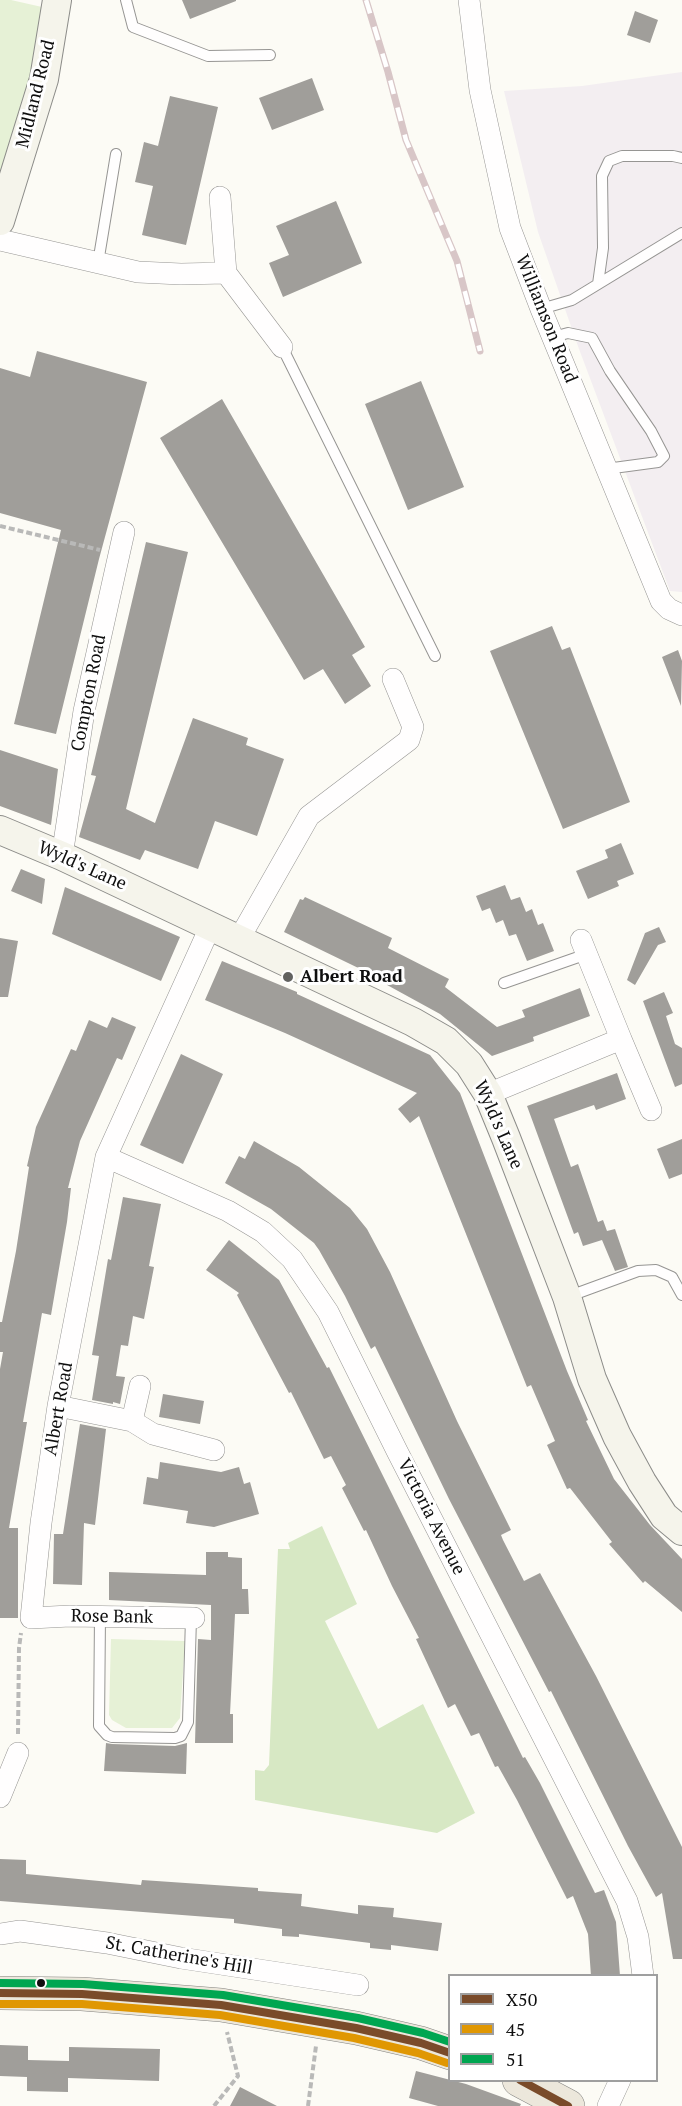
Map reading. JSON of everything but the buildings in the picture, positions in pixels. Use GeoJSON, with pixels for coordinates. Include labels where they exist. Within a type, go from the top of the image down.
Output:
{"type":"FeatureCollection","features":[{"type":"Feature","properties":{"kind":"main road","name":"Midland Road"},"geometry":{"type":"LineString","coordinates":[[0,221],[44,79],[57,0]]}},
{"type":"Feature","properties":{"kind":"main road","name":"Wyld's Lane"},"geometry":{"type":"LineString","coordinates":[[0,830],[62,856],[413,1022],[446,1041],[469,1064],[488,1094],[567,1297],[592,1379],[617,1436],[664,1516],[682,1531]]}},
{"type":"Feature","properties":{"kind":"main road"},"geometry":{"type":"LineString","coordinates":[[0,1993],[82,1994],[221,2005],[321,2022],[421,2043],[448,2052]]}},
{"type":"Feature","properties":{"kind":"main road"},"geometry":{"type":"LineString","coordinates":[[523,2082],[568,2106]]}},
{"type":"Feature","properties":{"kind":"street","name":"Williamson Road"},"geometry":{"type":"LineString","coordinates":[[470,0],[480,90],[510,228],[552,337],[661,601],[669,609],[682,615]]}},
{"type":"Feature","properties":{"kind":"street"},"geometry":{"type":"LineString","coordinates":[[220,197],[226,273],[282,347]]}},
{"type":"Feature","properties":{"kind":"street"},"geometry":{"type":"LineString","coordinates":[[0,240],[138,272],[226,273]]}},
{"type":"Feature","properties":{"kind":"street","name":"Compton Road"},"geometry":{"type":"LineString","coordinates":[[62,856],[84,711],[124,532]]}},
{"type":"Feature","properties":{"kind":"street"},"geometry":{"type":"LineString","coordinates":[[239,939],[309,816],[409,740],[413,727],[393,679]]}},
{"type":"Feature","properties":{"kind":"street","name":"Albert Road"},"geometry":{"type":"LineString","coordinates":[[31,1617],[41,1523],[58,1406],[106,1157],[211,926]]}},
{"type":"Feature","properties":{"kind":"street"},"geometry":{"type":"LineString","coordinates":[[584,947],[651,1110]]}},
{"type":"Feature","properties":{"kind":"street"},"geometry":{"type":"LineString","coordinates":[[488,1094],[621,1039]]}},
{"type":"Feature","properties":{"kind":"street","name":"Victoria Avenue"},"geometry":{"type":"LineString","coordinates":[[106,1157],[228,1211],[262,1232],[292,1259],[328,1312],[402,1462],[627,1901],[638,1937],[643,1974]]}},
{"type":"Feature","properties":{"kind":"street"},"geometry":{"type":"LineString","coordinates":[[132,1421],[140,1386]]}},
{"type":"Feature","properties":{"kind":"street"},"geometry":{"type":"LineString","coordinates":[[58,1406],[132,1421],[153,1434],[214,1450]]}},
{"type":"Feature","properties":{"kind":"street","name":"Rose Bank"},"geometry":{"type":"LineString","coordinates":[[31,1617],[193,1618]]}},
{"type":"Feature","properties":{"kind":"street"},"geometry":{"type":"LineString","coordinates":[[0,1797],[18,1754]]}},
{"type":"Feature","properties":{"kind":"street","name":"St. Catherine's Hill"},"geometry":{"type":"LineString","coordinates":[[0,1934],[20,1931],[106,1943],[181,1958],[358,1985]]}},
{"type":"Feature","properties":{"kind":"street"},"geometry":{"type":"LineString","coordinates":[[608,2106],[619,2082]]}},
{"type":"Feature","properties":{"kind":"lane"},"geometry":{"type":"LineString","coordinates":[[126,0],[133,27],[208,56],[270,55]]}},
{"type":"Feature","properties":{"kind":"lane"},"geometry":{"type":"LineString","coordinates":[[98,263],[116,154]]}},
{"type":"Feature","properties":{"kind":"lane"},"geometry":{"type":"LineString","coordinates":[[598,284],[603,248],[602,176],[609,161],[622,156],[682,158]]}},
{"type":"Feature","properties":{"kind":"lane"},"geometry":{"type":"LineString","coordinates":[[541,309],[572,300],[682,233]]}},
{"type":"Feature","properties":{"kind":"lane"},"geometry":{"type":"LineString","coordinates":[[552,337],[568,333],[592,338],[610,371],[651,431],[664,456],[658,462],[606,469]]}},
{"type":"Feature","properties":{"kind":"lane"},"geometry":{"type":"LineString","coordinates":[[282,347],[435,656]]}},
{"type":"Feature","properties":{"kind":"lane"},"geometry":{"type":"LineString","coordinates":[[504,983],[584,947]]}},
{"type":"Feature","properties":{"kind":"lane"},"geometry":{"type":"LineString","coordinates":[[567,1297],[638,1271],[656,1270],[672,1277],[682,1295]]}},
{"type":"Feature","properties":{"kind":"lane"},"geometry":{"type":"LineString","coordinates":[[100,1616],[99,1726],[112,1737],[175,1738],[181,1736],[188,1722],[193,1618]]}},
{"type":"Feature","properties":{"kind":"path"},"geometry":{"type":"LineString","coordinates":[[0,526],[118,555]]}},
{"type":"Feature","properties":{"kind":"path"},"geometry":{"type":"LineString","coordinates":[[18,1754],[19,1648],[23,1627],[31,1617]]}},
{"type":"Feature","properties":{"kind":"path"},"geometry":{"type":"LineString","coordinates":[[214,2106],[238,2076],[221,2005]]}},
{"type":"Feature","properties":{"kind":"path"},"geometry":{"type":"LineString","coordinates":[[308,2106],[312,2062],[321,2022]]}},
{"type":"Feature","properties":{"kind":"shaded area"},"geometry":{"type":"Polygon","coordinates":[[[682,72],[682,592],[670,591],[579,349],[538,232],[504,91],[582,86],[682,72]]]}},
{"type":"Feature","properties":{"kind":"green space"},"geometry":{"type":"Polygon","coordinates":[[[0,0],[11,0],[42,7],[27,92],[0,191],[0,0]]]}},
{"type":"Feature","properties":{"kind":"green space"},"geometry":{"type":"Polygon","coordinates":[[[322,1526],[357,1604],[325,1621],[378,1729],[423,1704],[475,1813],[437,1833],[255,1800],[255,1770],[264,1771],[269,1765],[278,1549],[290,1549],[288,1543],[322,1526]]]}},
{"type":"Feature","properties":{"kind":"green space"},"geometry":{"type":"Polygon","coordinates":[[[111,1639],[185,1641],[180,1718],[172,1728],[126,1728],[112,1720],[109,1715],[111,1639]]]}},
{"type":"Feature","properties":{"kind":"railway"},"geometry":{"type":"LineString","coordinates":[[366,0],[406,140],[457,261],[480,351]]}},
{"type":"Feature","properties":{"kind":"transit line","name":"51"},"geometry":{"type":"LineString","coordinates":[[0,1983],[83,1984],[223,1995],[358,2018],[448,2041]]}},
{"type":"Feature","properties":{"kind":"transit line","name":"X50"},"geometry":{"type":"LineString","coordinates":[[0,1993],[82,1994],[221,2005],[356,2028],[421,2043],[448,2052]]}},
{"type":"Feature","properties":{"kind":"transit line","name":"45"},"geometry":{"type":"LineString","coordinates":[[0,2004],[82,2004],[220,2015],[354,2038],[418,2053],[447,2063]]}},
{"type":"Feature","properties":{"kind":"transit line","name":"X50"},"geometry":{"type":"LineString","coordinates":[[524,2082],[568,2106]]}},
{"type":"Feature","properties":{"kind":"place","name":"Albert Road"},"geometry":{"type":"Point","coordinates":[288,977]}}]}
